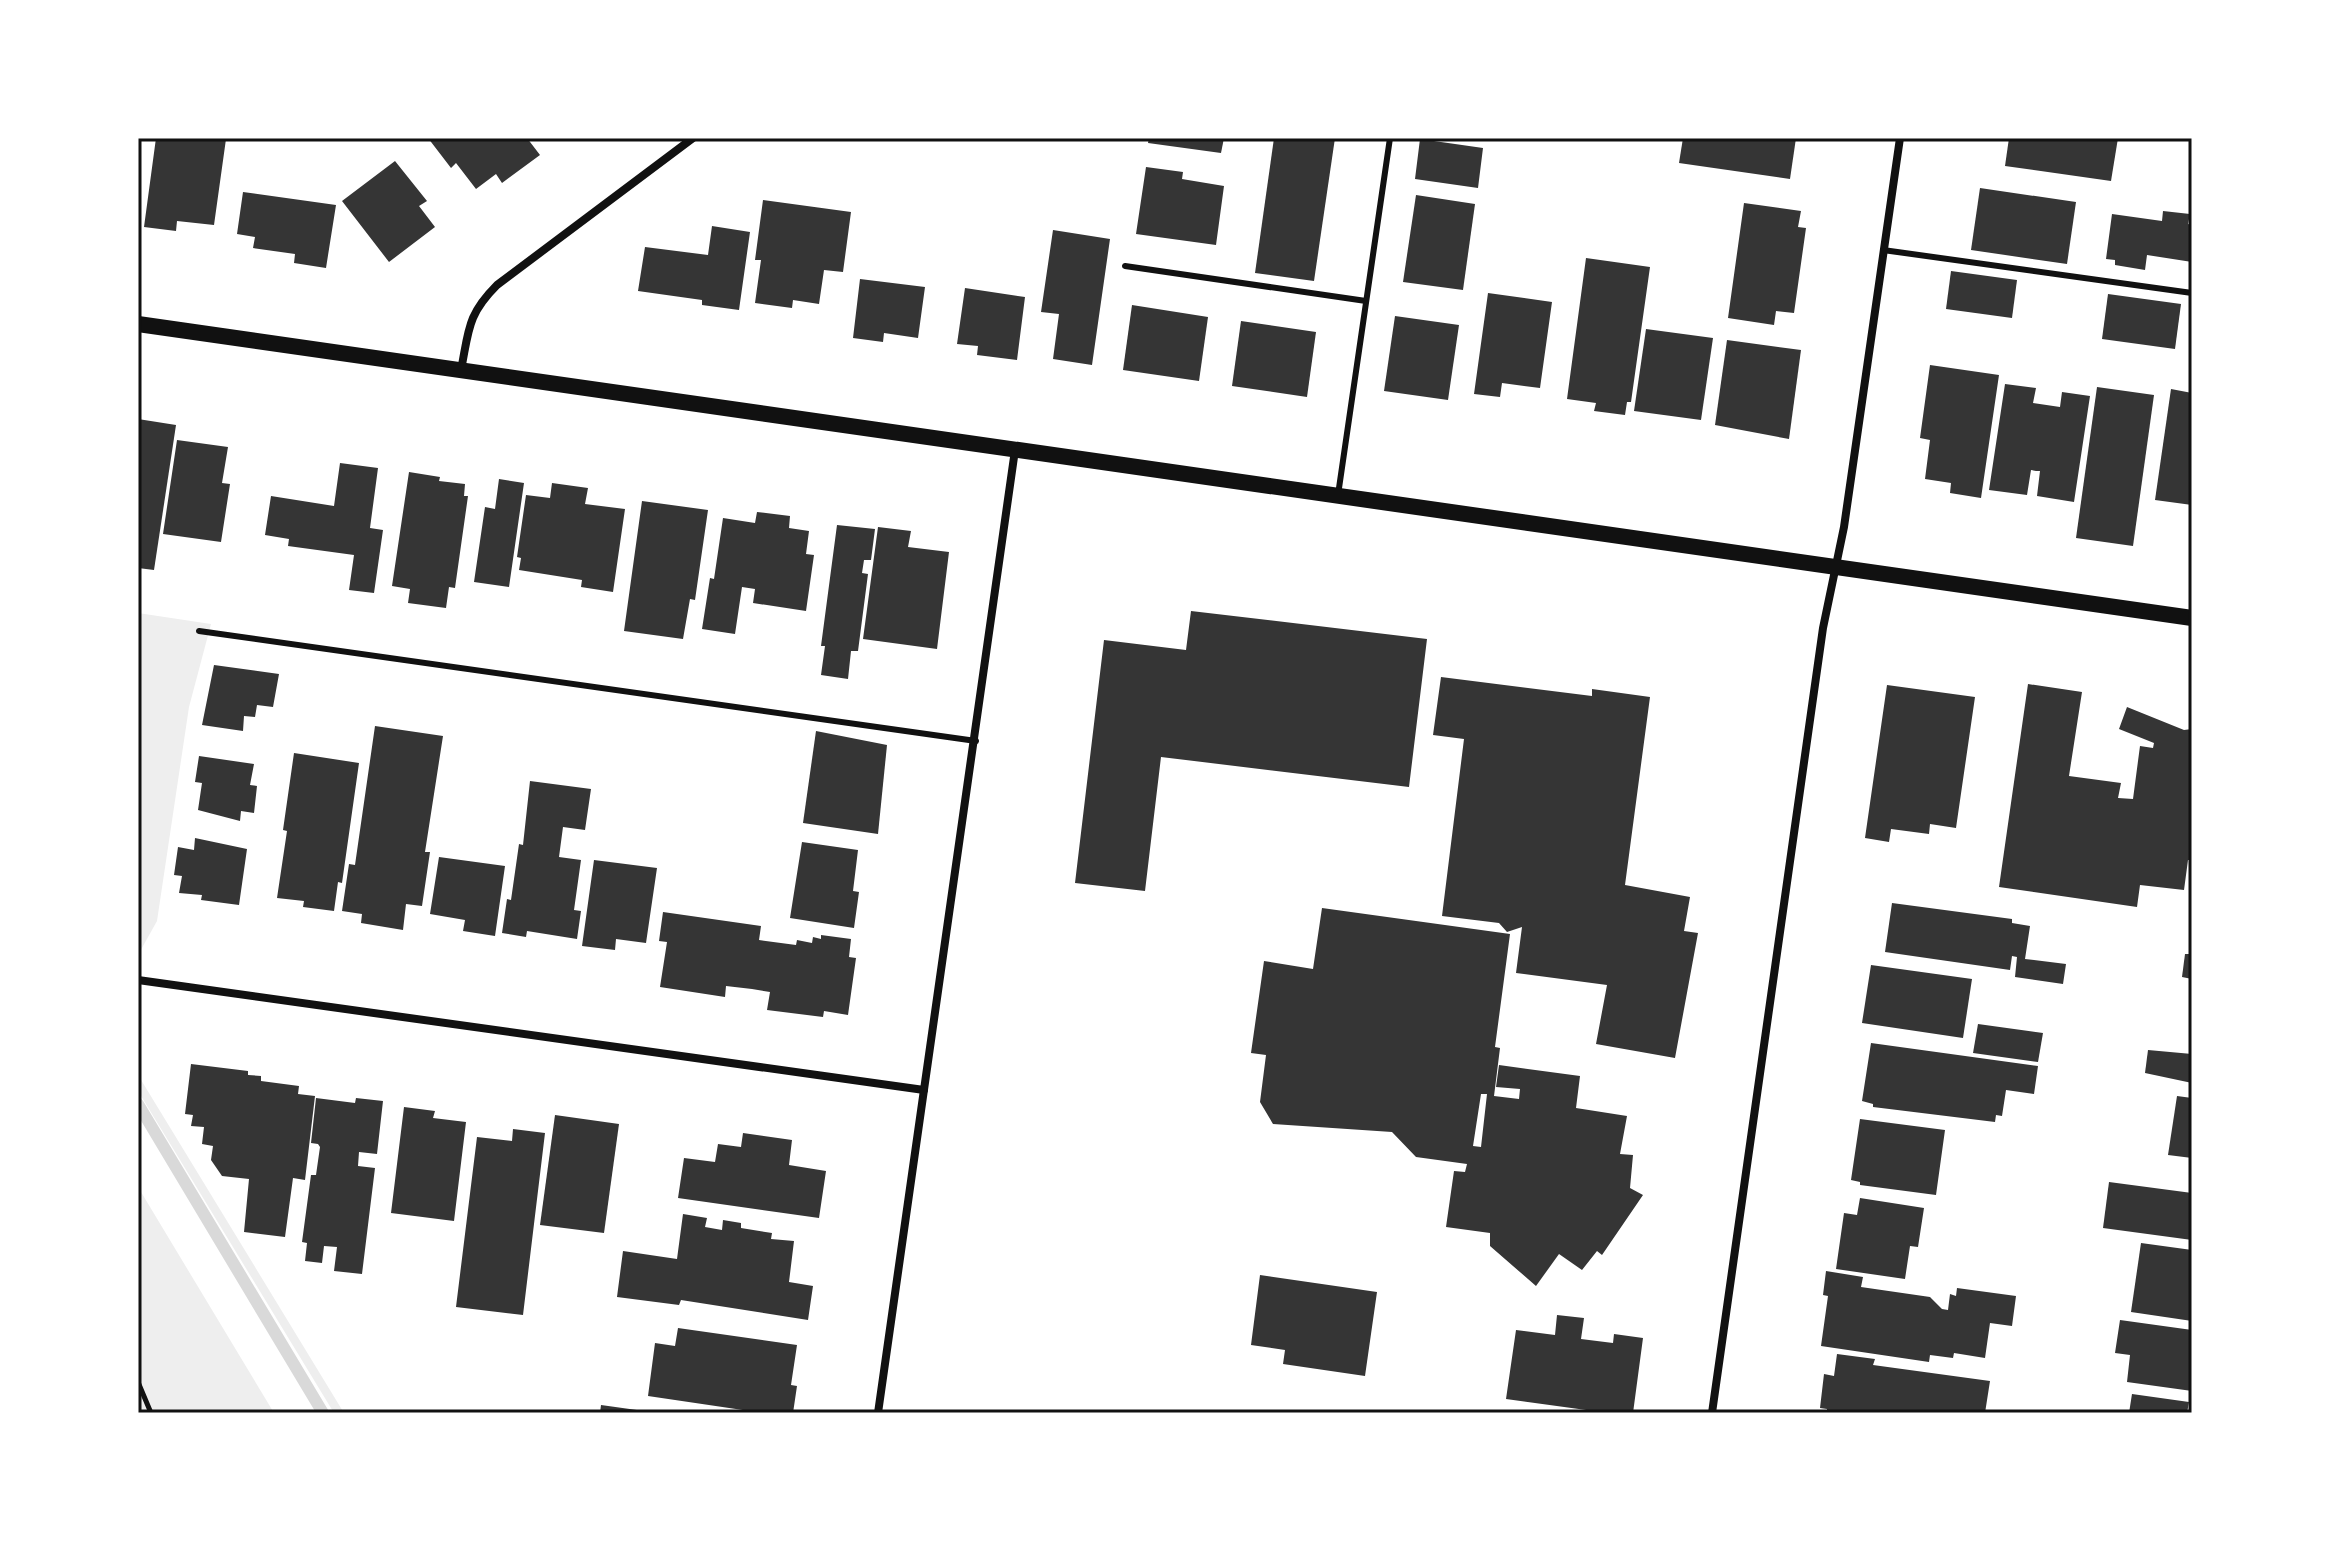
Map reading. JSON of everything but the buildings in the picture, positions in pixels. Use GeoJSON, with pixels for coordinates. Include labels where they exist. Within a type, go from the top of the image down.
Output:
{"type":"FeatureCollection","features":[{"type":"Feature","properties":{"kind":"main road"},"geometry":{"type":"LineString","coordinates":[[138,324],[2192,618]]}},
{"type":"Feature","properties":{"kind":"street"},"geometry":{"type":"LineString","coordinates":[[461,370],[471,322],[481,302],[497,285],[693,138]]}},
{"type":"Feature","properties":{"kind":"street"},"geometry":{"type":"LineString","coordinates":[[1712,1413],[1819,660],[1844,527],[1900,138]]}},
{"type":"Feature","properties":{"kind":"street"},"geometry":{"type":"LineString","coordinates":[[878,1413],[1015,450]]}},
{"type":"Feature","properties":{"kind":"street"},"geometry":{"type":"LineString","coordinates":[[138,980],[924,1090]]}},
{"type":"Feature","properties":{"kind":"lane"},"geometry":{"type":"LineString","coordinates":[[1338,497],[1390,138]]}},
{"type":"Feature","properties":{"kind":"lane"},"geometry":{"type":"LineString","coordinates":[[1883,250],[2192,293]]}},
{"type":"Feature","properties":{"kind":"lane"},"geometry":{"type":"LineString","coordinates":[[1125,266],[1366,301]]}},
{"type":"Feature","properties":{"kind":"lane"},"geometry":{"type":"LineString","coordinates":[[199,631],[976,741]]}},
{"type":"Feature","properties":{"kind":"path"},"geometry":{"type":"LineString","coordinates":[[138,1382],[151,1413]]}},
{"type":"Feature","properties":{"kind":"shaded area"},"geometry":{"type":"Polygon","coordinates":[[[138,613],[211,624],[189,707],[157,921],[138,955],[138,613]]]}},
{"type":"Feature","properties":{"kind":"shaded area"},"geometry":{"type":"Polygon","coordinates":[[[138,1075],[344,1413],[334,1413],[138,1091],[138,1075]]]}},
{"type":"Feature","properties":{"kind":"shaded area"},"geometry":{"type":"Polygon","coordinates":[[[138,1187],[274,1413],[138,1413],[138,1187]]]}},
{"type":"Feature","properties":{"kind":"waterway"},"geometry":{"type":"LineString","coordinates":[[138,1104],[323,1413]]}}]}
